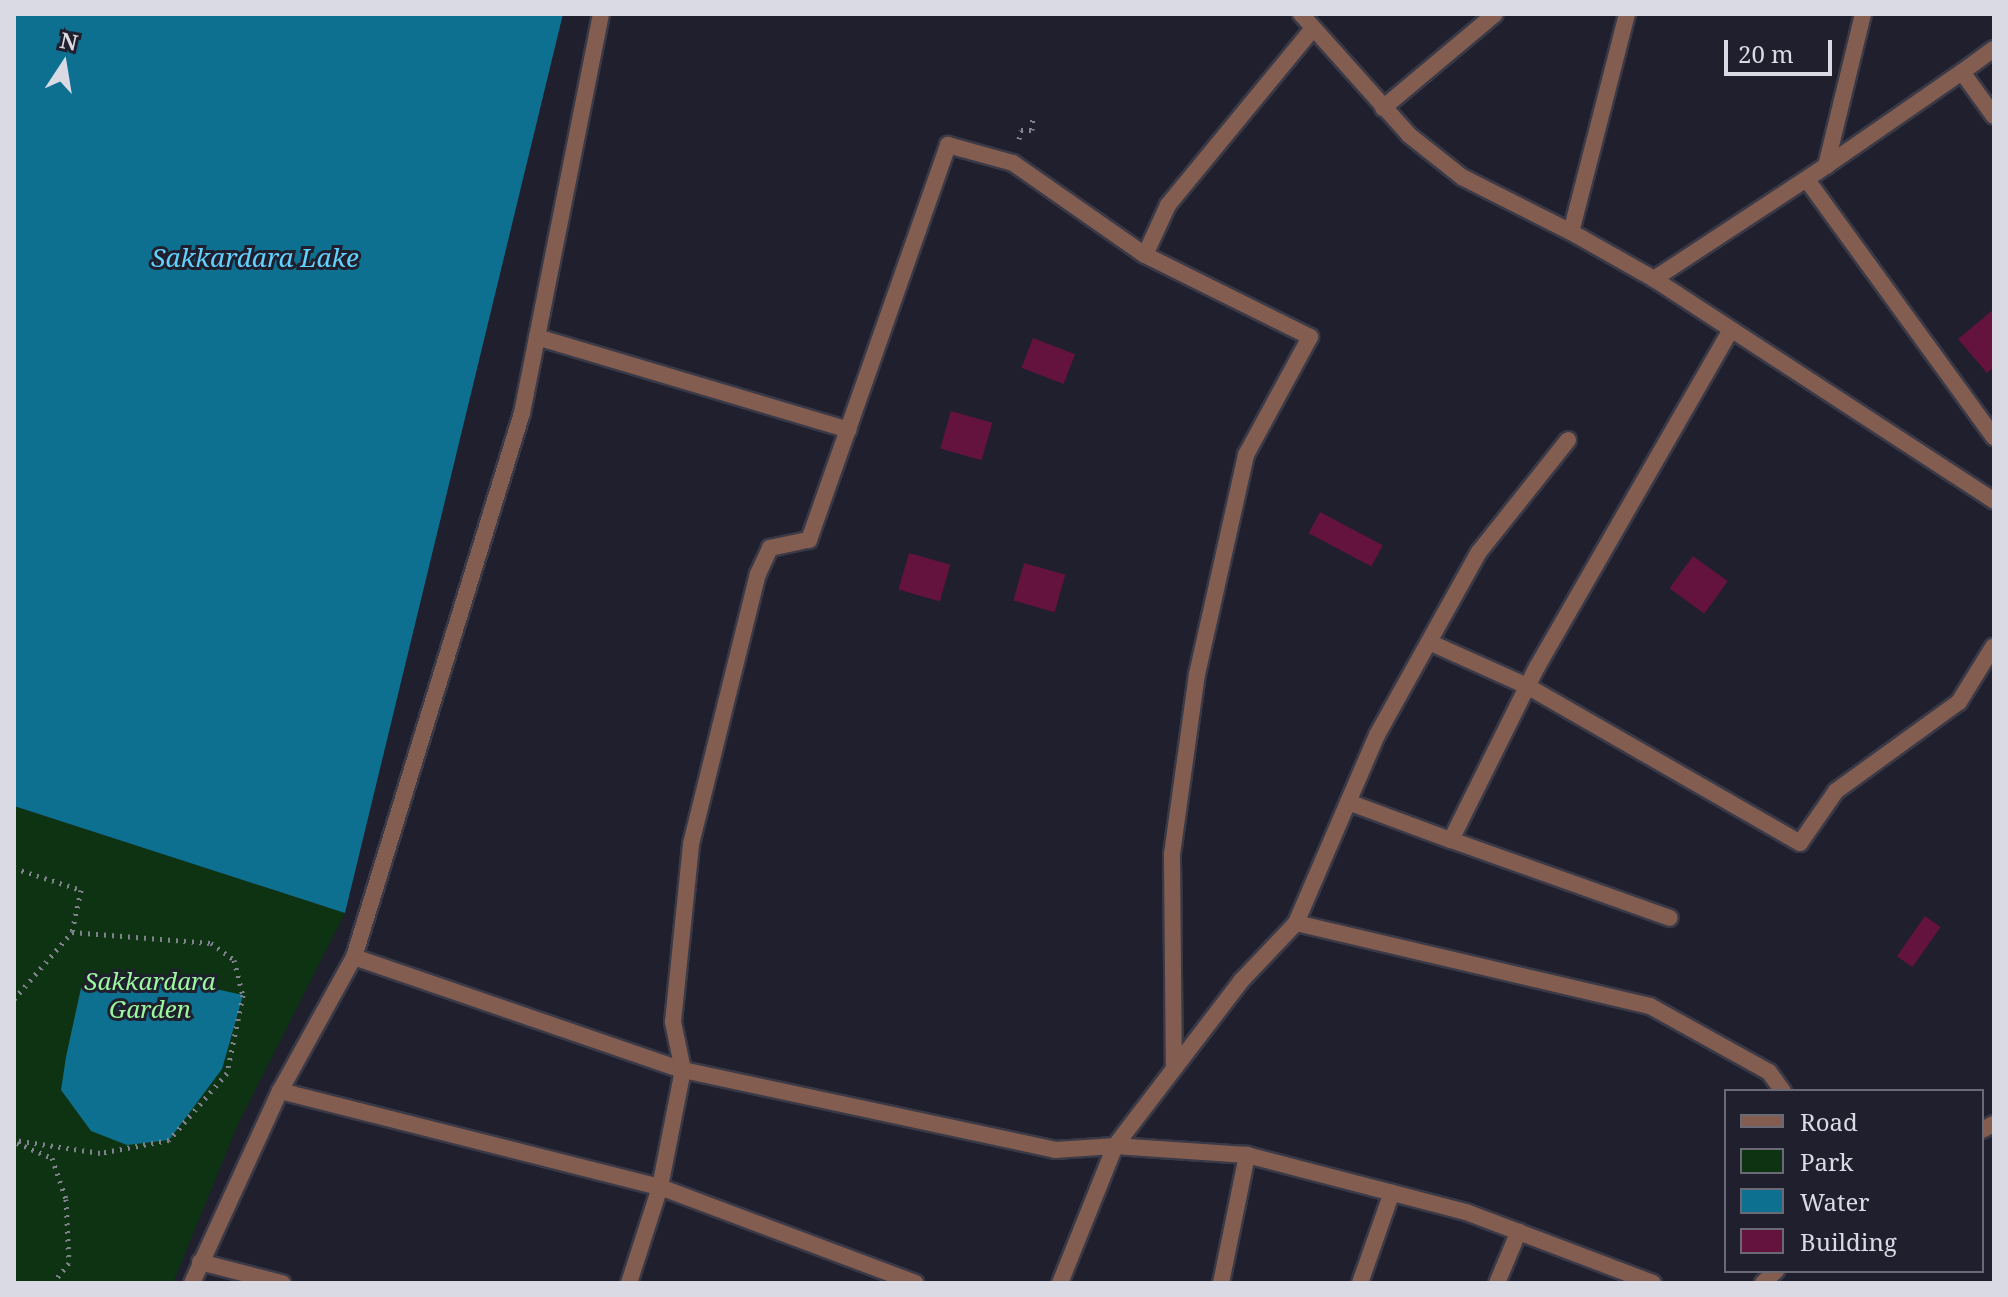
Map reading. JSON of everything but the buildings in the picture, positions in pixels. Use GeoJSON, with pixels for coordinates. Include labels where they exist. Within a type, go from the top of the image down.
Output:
{"type":"FeatureCollection","features":[{"type":"Feature","properties":{"kind":"street"},"geometry":{"type":"LineString","coordinates":[[192,1283],[280,1091],[354,957],[522,413],[601,14]]}},
{"type":"Feature","properties":{"kind":"street"},"geometry":{"type":"LineString","coordinates":[[1301,14],[1383,108],[1462,177],[1571,232],[1654,279],[1994,501]]}},
{"type":"Feature","properties":{"kind":"street"},"geometry":{"type":"LineString","coordinates":[[1383,108],[1495,14]]}},
{"type":"Feature","properties":{"kind":"street"},"geometry":{"type":"LineString","coordinates":[[1571,232],[1627,14]]}},
{"type":"Feature","properties":{"kind":"street"},"geometry":{"type":"LineString","coordinates":[[1826,166],[1863,14]]}},
{"type":"Feature","properties":{"kind":"street"},"geometry":{"type":"LineString","coordinates":[[1145,255],[1168,205],[1312,30]]}},
{"type":"Feature","properties":{"kind":"street"},"geometry":{"type":"LineString","coordinates":[[1654,279],[1807,180],[1994,49]]}},
{"type":"Feature","properties":{"kind":"street"},"geometry":{"type":"LineString","coordinates":[[1962,72],[1994,116]]}},
{"type":"Feature","properties":{"kind":"street"},"geometry":{"type":"LineString","coordinates":[[629,1283],[660,1187],[683,1070],[673,1022],[691,844],[723,700],[770,548],[809,540],[948,145],[1013,163],[1145,255],[1310,337],[1246,455],[1197,674],[1172,855],[1174,1068]]}},
{"type":"Feature","properties":{"kind":"street"},"geometry":{"type":"LineString","coordinates":[[1807,180],[1994,437]]}},
{"type":"Feature","properties":{"kind":"street"},"geometry":{"type":"LineString","coordinates":[[1451,840],[1527,686],[1731,330]]}},
{"type":"Feature","properties":{"kind":"street"},"geometry":{"type":"LineString","coordinates":[[537,337],[848,430]]}},
{"type":"Feature","properties":{"kind":"street"},"geometry":{"type":"LineString","coordinates":[[1060,1283],[1115,1146],[1174,1068],[1296,923],[1348,802],[1429,642],[1479,552],[1568,440]]}},
{"type":"Feature","properties":{"kind":"street"},"geometry":{"type":"LineString","coordinates":[[1429,642],[1527,686],[1800,843],[1836,791],[1959,702],[1993,647]]}},
{"type":"Feature","properties":{"kind":"street"},"geometry":{"type":"LineString","coordinates":[[1348,802],[1670,918]]}},
{"type":"Feature","properties":{"kind":"street"},"geometry":{"type":"LineString","coordinates":[[1296,923],[1650,1006],[1769,1072],[1782,1089]]}},
{"type":"Feature","properties":{"kind":"street"},"geometry":{"type":"LineString","coordinates":[[354,957],[683,1070],[1055,1150],[1115,1146],[1247,1155],[1392,1192],[1519,1231],[1653,1283]]}},
{"type":"Feature","properties":{"kind":"street"},"geometry":{"type":"LineString","coordinates":[[280,1091],[660,1187],[916,1283]]}},
{"type":"Feature","properties":{"kind":"street"},"geometry":{"type":"LineString","coordinates":[[1221,1283],[1247,1155]]}},
{"type":"Feature","properties":{"kind":"street"},"geometry":{"type":"LineString","coordinates":[[1360,1283],[1392,1192]]}},
{"type":"Feature","properties":{"kind":"street"},"geometry":{"type":"LineString","coordinates":[[1497,1283],[1519,1231]]}},
{"type":"Feature","properties":{"kind":"street"},"geometry":{"type":"LineString","coordinates":[[200,1262],[282,1283]]}},
{"type":"Feature","properties":{"kind":"path"},"geometry":{"type":"LineString","coordinates":[[14,868],[81,890],[72,932],[24,981],[14,999]]}},
{"type":"Feature","properties":{"kind":"path"},"geometry":{"type":"LineString","coordinates":[[14,1141],[100,1153],[169,1140],[227,1073],[243,995],[234,960],[211,943],[72,932]]}},
{"type":"Feature","properties":{"kind":"path"},"geometry":{"type":"LineString","coordinates":[[14,982],[24,981]]}},
{"type":"Feature","properties":{"kind":"path"},"geometry":{"type":"LineString","coordinates":[[14,1141],[52,1158],[66,1199],[69,1263],[53,1283]]}},
{"type":"Feature","properties":{"kind":"green space","name":"Sakkardara Garden"},"geometry":{"type":"Polygon","coordinates":[[[14,806],[345,913],[238,1124],[173,1283],[14,1283],[14,806]]]}},
{"type":"Feature","properties":{"kind":"water","name":"Sakkardara Lake"},"geometry":{"type":"Polygon","coordinates":[[[14,14],[563,14],[345,913],[14,806],[14,14]]]}},
{"type":"Feature","properties":{"kind":"water"},"geometry":{"type":"Polygon","coordinates":[[[161,977],[243,995],[222,1069],[169,1140],[127,1145],[91,1131],[61,1090],[66,1057],[81,988],[161,977]]]}}]}
